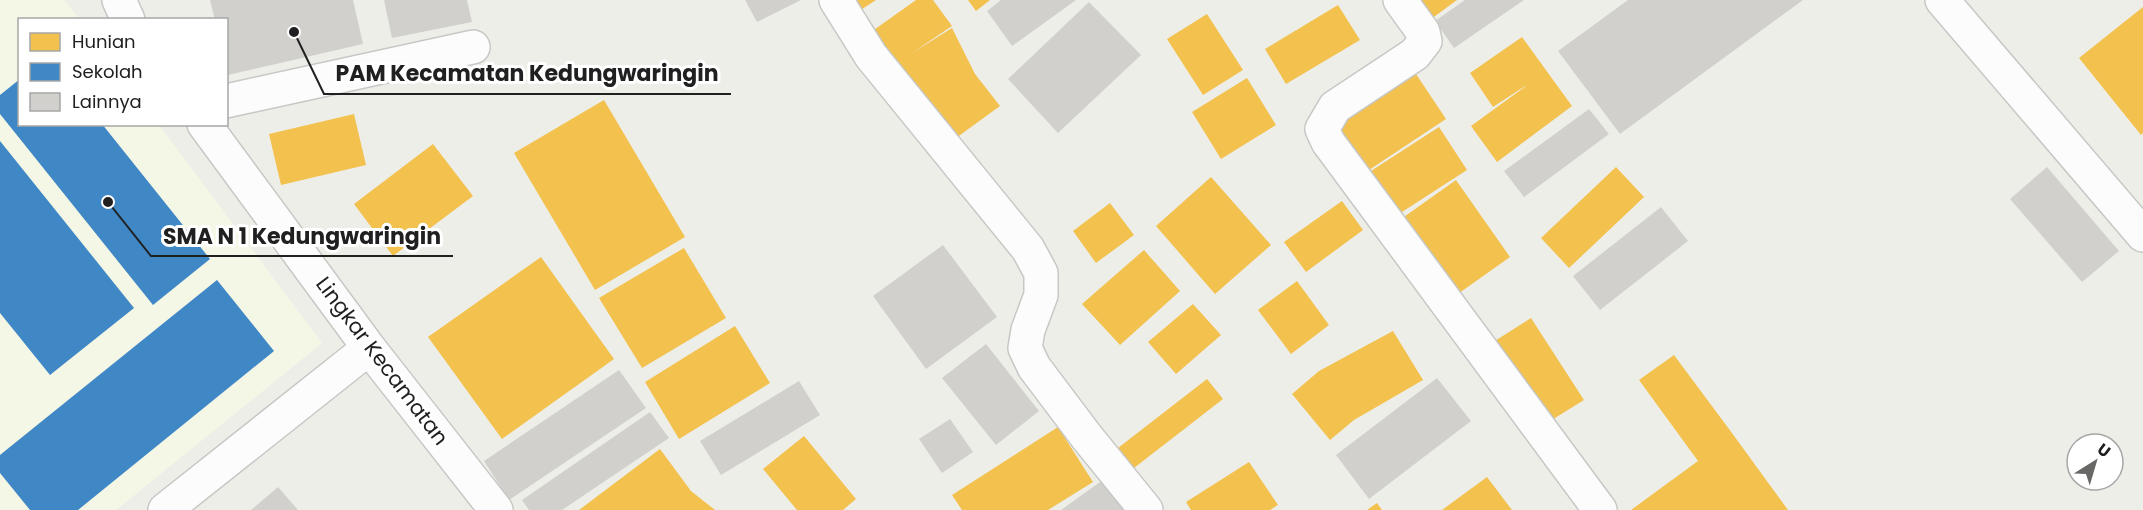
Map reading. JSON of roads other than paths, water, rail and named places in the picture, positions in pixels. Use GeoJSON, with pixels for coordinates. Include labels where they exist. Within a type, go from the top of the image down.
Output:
{"type":"FeatureCollection","features":[{"type":"Feature","properties":{"kind":"street"},"geometry":{"type":"LineString","coordinates":[[119,0],[127,18]]}},
{"type":"Feature","properties":{"kind":"street"},"geometry":{"type":"LineString","coordinates":[[836,0],[871,56],[1028,249],[1041,273],[1041,295],[1028,330],[1025,348],[1034,367],[1139,508]]}},
{"type":"Feature","properties":{"kind":"street"},"geometry":{"type":"LineString","coordinates":[[1401,0],[1423,32],[1425,41],[1415,54],[1335,107],[1322,129],[1328,142],[1600,510]]}},
{"type":"Feature","properties":{"kind":"street"},"geometry":{"type":"LineString","coordinates":[[1942,0],[2143,235]]}},
{"type":"Feature","properties":{"kind":"street"},"geometry":{"type":"LineString","coordinates":[[228,101],[473,47]]}},
{"type":"Feature","properties":{"kind":"street","name":"Lingkar Kecamatan"},"geometry":{"type":"LineString","coordinates":[[205,126],[369,348],[496,510]]}},
{"type":"Feature","properties":{"kind":"street"},"geometry":{"type":"LineString","coordinates":[[165,510],[369,348]]}},
{"type":"Feature","properties":{"kind":"place","name":"PAM Kecamatan Kedungwaringin"},"geometry":{"type":"Point","coordinates":[294,32]}},
{"type":"Feature","properties":{"kind":"place","name":"SMA N 1 Kedungwaringin"},"geometry":{"type":"Point","coordinates":[108,202]}}]}
